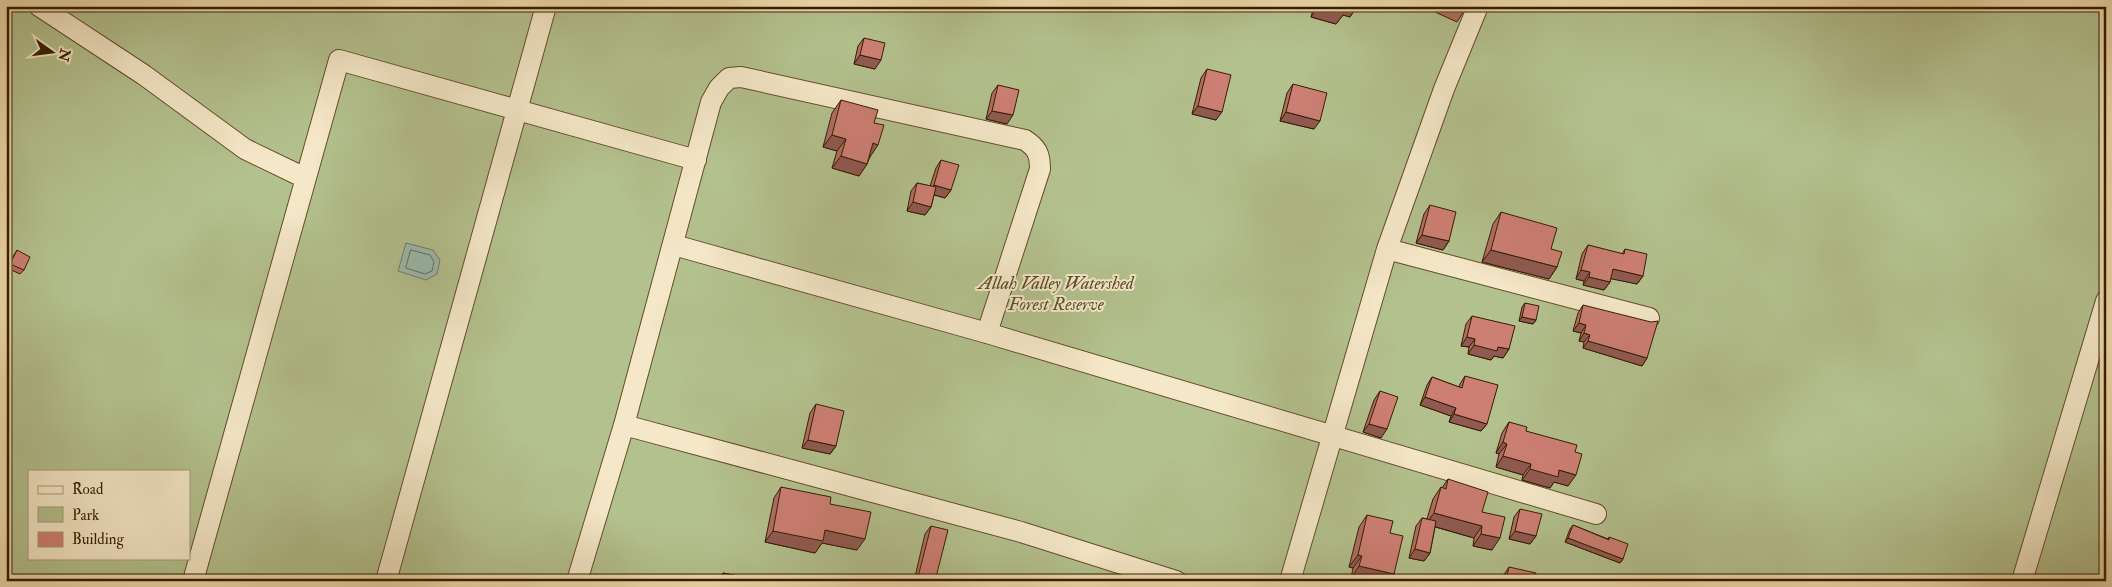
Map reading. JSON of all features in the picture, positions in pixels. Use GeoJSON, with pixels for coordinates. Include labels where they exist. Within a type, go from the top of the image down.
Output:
{"type":"FeatureCollection","features":[{"type":"Feature","properties":{"kind":"street"},"geometry":{"type":"LineString","coordinates":[[39,6],[144,75],[245,149],[305,178]]}},
{"type":"Feature","properties":{"kind":"street"},"geometry":{"type":"LineString","coordinates":[[386,581],[546,6]]}},
{"type":"Feature","properties":{"kind":"street"},"geometry":{"type":"LineString","coordinates":[[1290,581],[1387,249],[1440,98],[1478,6]]}},
{"type":"Feature","properties":{"kind":"street"},"geometry":{"type":"LineString","coordinates":[[193,581],[339,60],[696,160]]}},
{"type":"Feature","properties":{"kind":"street"},"geometry":{"type":"LineString","coordinates":[[577,581],[624,425],[711,102],[729,78],[742,77],[1025,140],[1035,146],[1040,156],[1040,169],[987,332]]}},
{"type":"Feature","properties":{"kind":"street"},"geometry":{"type":"LineString","coordinates":[[674,245],[987,332],[1596,514]]}},
{"type":"Feature","properties":{"kind":"street"},"geometry":{"type":"LineString","coordinates":[[1387,249],[1650,318]]}},
{"type":"Feature","properties":{"kind":"street"},"geometry":{"type":"LineString","coordinates":[[2022,581],[2106,301]]}},
{"type":"Feature","properties":{"kind":"street"},"geometry":{"type":"LineString","coordinates":[[624,425],[1021,532],[1176,581]]}},
{"type":"Feature","properties":{"kind":"green space","name":"Allah Valley Watershed Forest Reserve"},"geometry":{"type":"Polygon","coordinates":[[[6,6],[2106,6],[2106,581],[6,581],[6,6]]]}},
{"type":"Feature","properties":{"kind":"water"},"geometry":{"type":"Polygon","coordinates":[[[406,243],[433,250],[440,260],[437,274],[426,280],[398,271],[406,243]]]}},
{"type":"Feature","properties":{"kind":"building"},"geometry":{"type":"Polygon","coordinates":[[[1325,6],[1347,6],[1345,12],[1325,6]]]}},
{"type":"Feature","properties":{"kind":"building"},"geometry":{"type":"Polygon","coordinates":[[[1457,6],[1467,6],[1466,10],[1457,6]]]}},
{"type":"Feature","properties":{"kind":"building"},"geometry":{"type":"Polygon","coordinates":[[[864,38],[885,43],[881,60],[860,55],[864,38]]]}},
{"type":"Feature","properties":{"kind":"building"},"geometry":{"type":"Polygon","coordinates":[[[1207,69],[1231,75],[1222,112],[1198,106],[1207,69]]]}},
{"type":"Feature","properties":{"kind":"building"},"geometry":{"type":"Polygon","coordinates":[[[1293,84],[1327,93],[1320,121],[1286,112],[1293,84]]]}},
{"type":"Feature","properties":{"kind":"building"},"geometry":{"type":"Polygon","coordinates":[[[998,85],[1019,90],[1013,115],[992,111],[998,85]]]}},
{"type":"Feature","properties":{"kind":"building"},"geometry":{"type":"Polygon","coordinates":[[[841,100],[878,110],[874,123],[884,125],[878,145],[873,143],[867,164],[841,156],[846,139],[832,135],[841,100]]]}},
{"type":"Feature","properties":{"kind":"building"},"geometry":{"type":"Polygon","coordinates":[[[941,160],[959,165],[951,190],[934,185],[941,160]]]}},
{"type":"Feature","properties":{"kind":"building"},"geometry":{"type":"Polygon","coordinates":[[[917,183],[936,187],[931,207],[913,202],[917,183]]]}},
{"type":"Feature","properties":{"kind":"building"},"geometry":{"type":"Polygon","coordinates":[[[1430,205],[1456,212],[1449,241],[1422,235],[1430,205]]]}},
{"type":"Feature","properties":{"kind":"building"},"geometry":{"type":"Polygon","coordinates":[[[1501,212],[1557,228],[1551,249],[1562,252],[1557,267],[1491,250],[1501,212]]]}},
{"type":"Feature","properties":{"kind":"building"},"geometry":{"type":"Polygon","coordinates":[[[1588,245],[1624,254],[1625,249],[1647,254],[1643,276],[1613,269],[1610,282],[1589,277],[1590,272],[1581,270],[1588,245]]]}},
{"type":"Feature","properties":{"kind":"building"},"geometry":{"type":"Polygon","coordinates":[[[17,250],[30,257],[24,270],[10,264],[17,250]]]}},
{"type":"Feature","properties":{"kind":"building"},"geometry":{"type":"Polygon","coordinates":[[[1525,303],[1539,306],[1536,320],[1522,317],[1525,303]]]}},
{"type":"Feature","properties":{"kind":"building"},"geometry":{"type":"Polygon","coordinates":[[[1583,305],[1651,322],[1658,321],[1647,358],[1588,341],[1590,335],[1584,333],[1586,325],[1579,323],[1583,305]]]}},
{"type":"Feature","properties":{"kind":"building"},"geometry":{"type":"Polygon","coordinates":[[[1472,316],[1515,326],[1509,349],[1498,347],[1497,351],[1474,345],[1475,339],[1467,337],[1472,316]]]}},
{"type":"Feature","properties":{"kind":"building"},"geometry":{"type":"Polygon","coordinates":[[[1465,376],[1498,385],[1487,424],[1454,414],[1456,408],[1425,397],[1432,377],[1462,388],[1465,376]]]}},
{"type":"Feature","properties":{"kind":"building"},"geometry":{"type":"Polygon","coordinates":[[[1380,391],[1398,397],[1387,429],[1369,424],[1380,391]]]}},
{"type":"Feature","properties":{"kind":"building"},"geometry":{"type":"Polygon","coordinates":[[[816,404],[844,411],[836,446],[808,440],[816,404]]]}},
{"type":"Feature","properties":{"kind":"building"},"geometry":{"type":"Polygon","coordinates":[[[1509,422],[1527,427],[1526,431],[1577,445],[1575,452],[1582,454],[1576,475],[1559,470],[1558,477],[1530,469],[1531,464],[1503,456],[1507,444],[1503,442],[1509,422]]]}},
{"type":"Feature","properties":{"kind":"building"},"geometry":{"type":"Polygon","coordinates":[[[1448,479],[1488,492],[1482,512],[1505,517],[1500,538],[1481,534],[1482,526],[1434,513],[1441,487],[1446,489],[1448,479]]]}},
{"type":"Feature","properties":{"kind":"building"},"geometry":{"type":"Polygon","coordinates":[[[781,487],[831,497],[830,504],[871,512],[865,539],[825,530],[823,541],[773,531],[781,487]]]}},
{"type":"Feature","properties":{"kind":"building"},"geometry":{"type":"Polygon","coordinates":[[[1520,509],[1542,514],[1536,536],[1515,531],[1520,509]]]}},
{"type":"Feature","properties":{"kind":"building"},"geometry":{"type":"Polygon","coordinates":[[[1367,515],[1393,521],[1390,533],[1403,536],[1394,574],[1359,566],[1362,556],[1358,555],[1367,515]]]}},
{"type":"Feature","properties":{"kind":"building"},"geometry":{"type":"Polygon","coordinates":[[[1422,518],[1436,521],[1430,553],[1415,549],[1422,518]]]}},
{"type":"Feature","properties":{"kind":"building"},"geometry":{"type":"Polygon","coordinates":[[[1573,525],[1609,540],[1609,537],[1628,544],[1623,559],[1568,538],[1573,525]]]}},
{"type":"Feature","properties":{"kind":"building"},"geometry":{"type":"Polygon","coordinates":[[[931,526],[948,530],[935,581],[917,581],[931,526]]]}},
{"type":"Feature","properties":{"kind":"building"},"geometry":{"type":"Polygon","coordinates":[[[1509,567],[1536,573],[1534,581],[1506,581],[1509,567]]]}},
{"type":"Feature","properties":{"kind":"building"},"geometry":{"type":"Polygon","coordinates":[[[723,573],[763,581],[721,581],[723,573]]]}}]}
